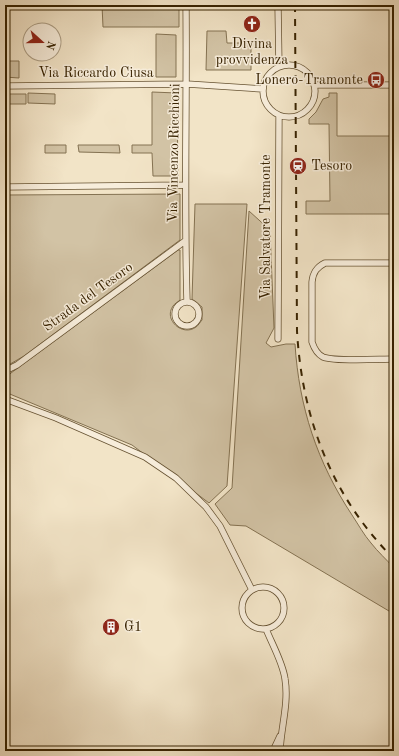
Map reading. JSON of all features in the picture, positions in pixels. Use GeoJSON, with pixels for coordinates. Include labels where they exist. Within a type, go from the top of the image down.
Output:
{"type":"FeatureCollection","features":[{"type":"Feature","properties":{"kind":"street","name":"Via Vincenzo Ricchioni"},"geometry":{"type":"LineString","coordinates":[[186,5],[186,301]]}},
{"type":"Feature","properties":{"kind":"street"},"geometry":{"type":"LineString","coordinates":[[278,5],[279,67]]}},
{"type":"Feature","properties":{"kind":"street"},"geometry":{"type":"LineString","coordinates":[[286,65],[301,68],[307,73],[314,85],[315,94],[309,109],[295,117],[287,118],[279,116],[267,105],[264,97],[263,89],[268,76],[279,67],[286,65]]}},
{"type":"Feature","properties":{"kind":"street","name":"Via Riccardo Ciusa"},"geometry":{"type":"LineString","coordinates":[[5,86],[187,84],[263,89]]}},
{"type":"Feature","properties":{"kind":"street"},"geometry":{"type":"LineString","coordinates":[[314,85],[394,85]]}},
{"type":"Feature","properties":{"kind":"street","name":"Via Salvatore Tramonte"},"geometry":{"type":"LineString","coordinates":[[278,339],[279,116]]}},
{"type":"Feature","properties":{"kind":"street"},"geometry":{"type":"LineString","coordinates":[[5,187],[185,184]]}},
{"type":"Feature","properties":{"kind":"street","name":"Strada del Tesoro"},"geometry":{"type":"LineString","coordinates":[[5,371],[17,365],[185,241]]}},
{"type":"Feature","properties":{"kind":"street"},"geometry":{"type":"LineString","coordinates":[[394,263],[326,263],[320,266],[313,275],[312,282],[312,342],[314,348],[321,356],[335,359],[394,359]]}},
{"type":"Feature","properties":{"kind":"street"},"geometry":{"type":"LineString","coordinates":[[186,301],[194,304],[199,313],[195,324],[184,326],[177,322],[174,314],[176,307],[186,301]]}},
{"type":"Feature","properties":{"kind":"street"},"geometry":{"type":"LineString","coordinates":[[5,399],[56,418],[145,457],[176,478],[206,507],[220,526],[252,590]]}},
{"type":"Feature","properties":{"kind":"street"},"geometry":{"type":"LineString","coordinates":[[259,587],[272,589],[282,598],[284,604],[282,618],[272,627],[266,629],[254,628],[245,620],[242,609],[244,598],[252,590],[259,587]]}},
{"type":"Feature","properties":{"kind":"street"},"geometry":{"type":"LineString","coordinates":[[266,629],[285,678],[286,699],[280,751]]}},
{"type":"Feature","properties":{"kind":"street"},"geometry":{"type":"LineString","coordinates":[[273,751],[281,734]]}},
{"type":"Feature","properties":{"kind":"shaded area"},"geometry":{"type":"Polygon","coordinates":[[[102,5],[179,5],[179,27],[103,27],[102,5]]]}},
{"type":"Feature","properties":{"kind":"shaded area"},"geometry":{"type":"Polygon","coordinates":[[[207,31],[226,31],[227,43],[251,43],[251,70],[206,70],[207,31]]]}},
{"type":"Feature","properties":{"kind":"shaded area"},"geometry":{"type":"Polygon","coordinates":[[[156,34],[176,35],[176,77],[156,77],[156,34]]]}},
{"type":"Feature","properties":{"kind":"shaded area"},"geometry":{"type":"Polygon","coordinates":[[[5,61],[19,61],[19,78],[5,77],[5,61]]]}},
{"type":"Feature","properties":{"kind":"shaded area"},"geometry":{"type":"Polygon","coordinates":[[[152,92],[177,93],[178,176],[153,176],[152,153],[132,153],[132,145],[152,145],[152,92]]]}},
{"type":"Feature","properties":{"kind":"shaded area"},"geometry":{"type":"Polygon","coordinates":[[[28,93],[55,94],[55,104],[28,103],[28,93]]]}},
{"type":"Feature","properties":{"kind":"shaded area"},"geometry":{"type":"Polygon","coordinates":[[[329,93],[337,93],[337,136],[394,136],[394,214],[306,214],[306,201],[330,201],[329,124],[309,124],[309,119],[316,112],[323,99],[329,97],[329,93]]]}},
{"type":"Feature","properties":{"kind":"shaded area"},"geometry":{"type":"Polygon","coordinates":[[[5,94],[26,94],[26,104],[5,104],[5,94]]]}},
{"type":"Feature","properties":{"kind":"shaded area"},"geometry":{"type":"Polygon","coordinates":[[[45,145],[66,145],[66,153],[45,153],[45,145]]]}},
{"type":"Feature","properties":{"kind":"shaded area"},"geometry":{"type":"Polygon","coordinates":[[[78,145],[119,145],[120,153],[79,152],[78,145]]]}},
{"type":"Feature","properties":{"kind":"shaded area"},"geometry":{"type":"Polygon","coordinates":[[[180,194],[180,240],[24,356],[5,367],[5,195],[180,194]]]}},
{"type":"Feature","properties":{"kind":"shaded area"},"geometry":{"type":"Polygon","coordinates":[[[195,204],[247,204],[227,486],[209,503],[132,445],[5,392],[5,379],[11,373],[178,250],[180,250],[180,300],[174,304],[171,311],[172,321],[176,326],[186,330],[191,330],[198,326],[202,320],[202,307],[192,299],[195,204]]]}},
{"type":"Feature","properties":{"kind":"shaded area"},"geometry":{"type":"Polygon","coordinates":[[[249,211],[270,230],[274,328],[266,343],[271,347],[295,344],[297,367],[306,412],[312,433],[329,475],[366,537],[394,568],[394,614],[246,526],[230,525],[215,504],[232,488],[249,211]]]}},
{"type":"Feature","properties":{"kind":"railway"},"geometry":{"type":"LineString","coordinates":[[295,5],[297,331],[300,364],[314,425],[324,455],[337,483],[353,510],[372,535],[394,559]]}},
{"type":"Feature","properties":{"kind":"place","name":"Divina provvidenza"},"geometry":{"type":"Point","coordinates":[252,24]}},
{"type":"Feature","properties":{"kind":"place","name":"Lonero-Tramonte"},"geometry":{"type":"Point","coordinates":[376,80]}},
{"type":"Feature","properties":{"kind":"place","name":"Tesoro"},"geometry":{"type":"Point","coordinates":[298,166]}},
{"type":"Feature","properties":{"kind":"place","name":"G1"},"geometry":{"type":"Point","coordinates":[111,627]}}]}
